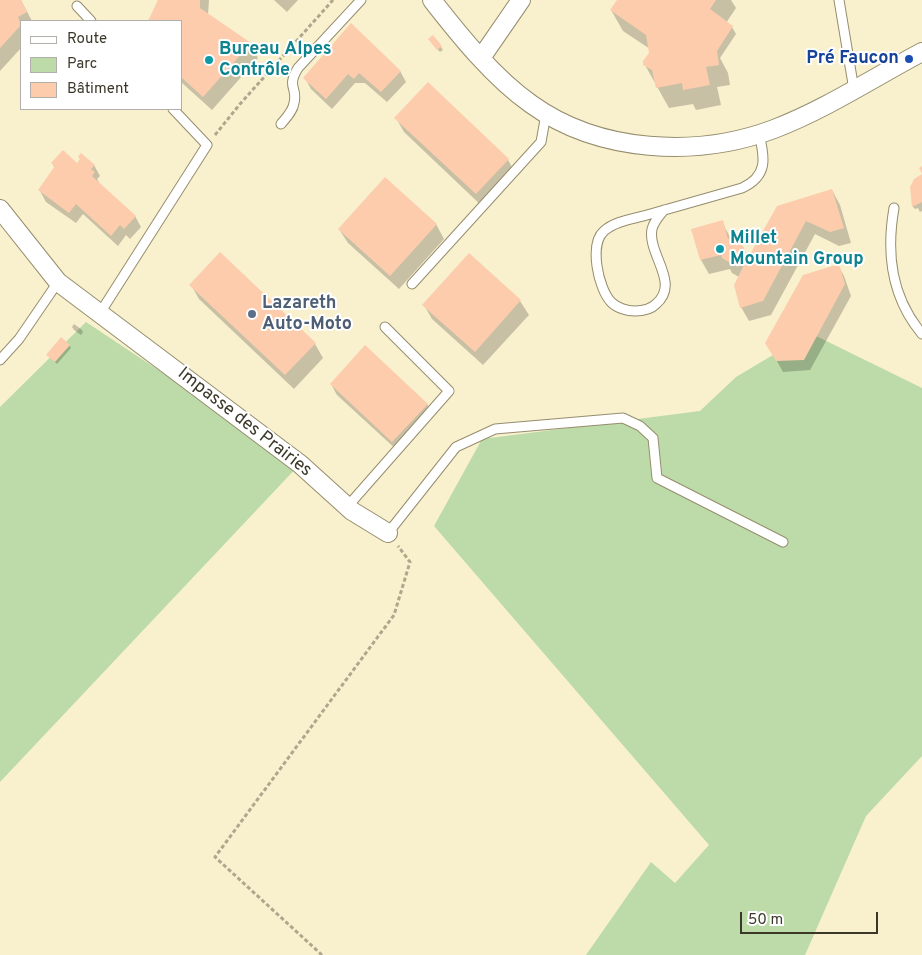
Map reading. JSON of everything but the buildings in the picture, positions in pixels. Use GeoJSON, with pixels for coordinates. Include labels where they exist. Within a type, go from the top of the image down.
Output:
{"type":"FeatureCollection","features":[{"type":"Feature","properties":{"kind":"street"},"geometry":{"type":"LineString","coordinates":[[432,0],[481,58],[517,94],[546,114],[595,135],[641,144],[685,147],[727,142],[758,134],[800,118],[922,52]]}},
{"type":"Feature","properties":{"kind":"street"},"geometry":{"type":"LineString","coordinates":[[481,58],[521,0]]}},
{"type":"Feature","properties":{"kind":"street","name":"Impasse des Prairies"},"geometry":{"type":"LineString","coordinates":[[0,209],[58,282],[300,464],[347,507],[388,533]]}},
{"type":"Feature","properties":{"kind":"lane"},"geometry":{"type":"LineString","coordinates":[[281,124],[294,106],[295,97],[292,83],[298,68],[361,0]]}},
{"type":"Feature","properties":{"kind":"lane"},"geometry":{"type":"LineString","coordinates":[[839,0],[854,90]]}},
{"type":"Feature","properties":{"kind":"lane"},"geometry":{"type":"LineString","coordinates":[[77,6],[90,20]]}},
{"type":"Feature","properties":{"kind":"lane"},"geometry":{"type":"LineString","coordinates":[[100,313],[207,145],[174,110]]}},
{"type":"Feature","properties":{"kind":"lane"},"geometry":{"type":"LineString","coordinates":[[412,284],[541,142],[546,114]]}},
{"type":"Feature","properties":{"kind":"lane"},"geometry":{"type":"LineString","coordinates":[[664,210],[655,220],[652,234],[665,278],[666,287],[663,296],[654,306],[647,309],[628,311],[618,307],[612,303],[603,289],[596,252],[599,236],[611,226],[664,210],[742,188],[751,184],[763,169],[763,152],[758,134]]}},
{"type":"Feature","properties":{"kind":"lane"},"geometry":{"type":"LineString","coordinates":[[894,208],[890,244],[894,280],[906,310],[922,334]]}},
{"type":"Feature","properties":{"kind":"lane"},"geometry":{"type":"LineString","coordinates":[[0,360],[19,339],[58,282]]}},
{"type":"Feature","properties":{"kind":"lane"},"geometry":{"type":"LineString","coordinates":[[347,507],[449,391],[385,327]]}},
{"type":"Feature","properties":{"kind":"lane"},"geometry":{"type":"LineString","coordinates":[[388,533],[456,447],[495,429],[623,418],[640,426],[653,438],[657,478],[783,542]]}},
{"type":"Feature","properties":{"kind":"path"},"geometry":{"type":"LineString","coordinates":[[207,145],[240,104],[333,0]]}},
{"type":"Feature","properties":{"kind":"path"},"geometry":{"type":"LineString","coordinates":[[322,955],[215,857],[394,615],[410,562],[388,533]]}},
{"type":"Feature","properties":{"kind":"green space"},"geometry":{"type":"Polygon","coordinates":[[[86,322],[300,464],[0,782],[0,407],[86,322]]]}},
{"type":"Feature","properties":{"kind":"green space"},"geometry":{"type":"Polygon","coordinates":[[[810,333],[922,388],[922,756],[866,816],[805,955],[586,955],[651,862],[675,883],[709,845],[434,526],[482,439],[700,411],[736,377],[810,333]]]}},
{"type":"Feature","properties":{"kind":"place","name":"Pré Faucon"},"geometry":{"type":"Point","coordinates":[909,59]}},
{"type":"Feature","properties":{"kind":"place","name":"Bureau Alpes Contrôle"},"geometry":{"type":"Point","coordinates":[209,60]}},
{"type":"Feature","properties":{"kind":"place","name":"Millet Mountain Group"},"geometry":{"type":"Point","coordinates":[720,249]}},
{"type":"Feature","properties":{"kind":"place","name":"Lazareth Auto-Moto"},"geometry":{"type":"Point","coordinates":[252,314]}}]}
